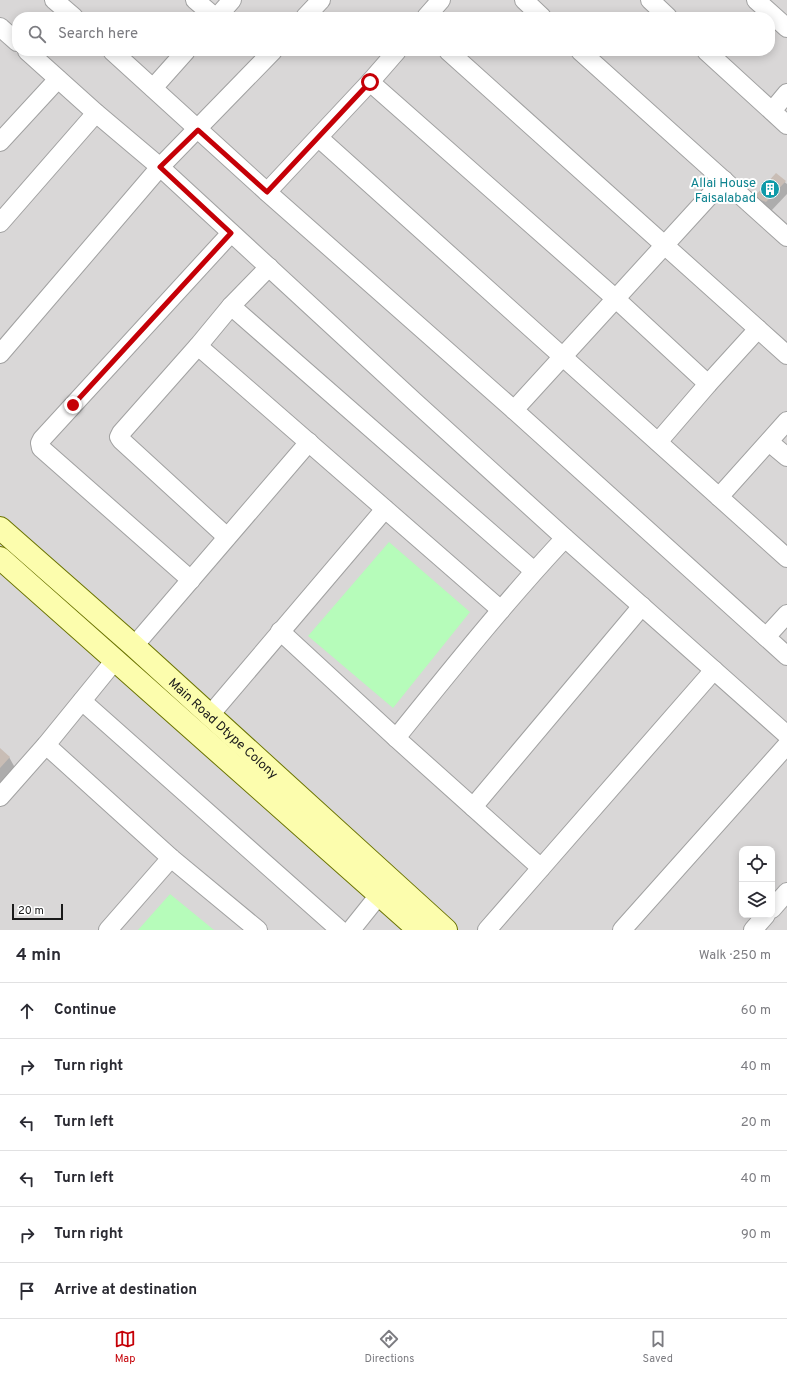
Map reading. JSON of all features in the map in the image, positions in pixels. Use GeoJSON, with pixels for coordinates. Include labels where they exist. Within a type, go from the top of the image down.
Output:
{"type":"FeatureCollection","features":[{"type":"Feature","properties":{"kind":"main road","name":"Main Road Dtype Colony"},"geometry":{"type":"LineString","coordinates":[[0,528],[134,646],[446,930]]}},
{"type":"Feature","properties":{"kind":"main road","name":"Main Road Dtype Colony"},"geometry":{"type":"LineString","coordinates":[[0,558],[116,659],[419,930]]}},
{"type":"Feature","properties":{"kind":"street"},"geometry":{"type":"LineString","coordinates":[[54,0],[68,12]]}},
{"type":"Feature","properties":{"kind":"street"},"geometry":{"type":"LineString","coordinates":[[195,0],[210,12]]}},
{"type":"Feature","properties":{"kind":"street"},"geometry":{"type":"LineString","coordinates":[[221,12],[232,0]]}},
{"type":"Feature","properties":{"kind":"street"},"geometry":{"type":"LineString","coordinates":[[310,12],[322,0]]}},
{"type":"Feature","properties":{"kind":"street"},"geometry":{"type":"LineString","coordinates":[[430,12],[441,0]]}},
{"type":"Feature","properties":{"kind":"street"},"geometry":{"type":"LineString","coordinates":[[524,0],[537,12]]}},
{"type":"Feature","properties":{"kind":"street"},"geometry":{"type":"LineString","coordinates":[[650,0],[663,12]]}},
{"type":"Feature","properties":{"kind":"street"},"geometry":{"type":"LineString","coordinates":[[761,2],[771,12]]}},
{"type":"Feature","properties":{"kind":"street"},"geometry":{"type":"LineString","coordinates":[[775,16],[787,28]]}},
{"type":"Feature","properties":{"kind":"street"},"geometry":{"type":"LineString","coordinates":[[0,27],[12,38]]}},
{"type":"Feature","properties":{"kind":"street"},"geometry":{"type":"LineString","coordinates":[[33,56],[96,113],[160,167],[565,538],[787,735]]}},
{"type":"Feature","properties":{"kind":"street"},"geometry":{"type":"LineString","coordinates":[[118,56],[267,192],[514,410],[787,656]]}},
{"type":"Feature","properties":{"kind":"street"},"geometry":{"type":"LineString","coordinates":[[153,88],[182,56]]}},
{"type":"Feature","properties":{"kind":"street"},"geometry":{"type":"LineString","coordinates":[[0,354],[160,167],[198,130],[268,56]]}},
{"type":"Feature","properties":{"kind":"street"},"geometry":{"type":"LineString","coordinates":[[267,192],[319,138],[392,56]]}},
{"type":"Feature","properties":{"kind":"street"},"geometry":{"type":"LineString","coordinates":[[454,56],[787,355]]}},
{"type":"Feature","properties":{"kind":"street"},"geometry":{"type":"LineString","coordinates":[[586,56],[787,237]]}},
{"type":"Feature","properties":{"kind":"street"},"geometry":{"type":"LineString","coordinates":[[712,56],[787,125]]}},
{"type":"Feature","properties":{"kind":"street"},"geometry":{"type":"LineString","coordinates":[[0,142],[58,78]]}},
{"type":"Feature","properties":{"kind":"street"},"geometry":{"type":"LineString","coordinates":[[370,82],[616,299],[708,384]]}},
{"type":"Feature","properties":{"kind":"street"},"geometry":{"type":"LineString","coordinates":[[772,111],[787,93]]}},
{"type":"Feature","properties":{"kind":"street"},"geometry":{"type":"LineString","coordinates":[[0,223],[96,113]]}},
{"type":"Feature","properties":{"kind":"street"},"geometry":{"type":"LineString","coordinates":[[319,138],[787,558]]}},
{"type":"Feature","properties":{"kind":"street"},"geometry":{"type":"LineString","coordinates":[[514,410],[724,180]]}},
{"type":"Feature","properties":{"kind":"street"},"geometry":{"type":"LineString","coordinates":[[191,580],[41,448],[40,443],[42,439],[231,233]]}},
{"type":"Feature","properties":{"kind":"street"},"geometry":{"type":"LineString","coordinates":[[227,537],[119,437],[231,306],[269,267]]}},
{"type":"Feature","properties":{"kind":"street"},"geometry":{"type":"LineString","coordinates":[[231,306],[534,571]]}},
{"type":"Feature","properties":{"kind":"street"},"geometry":{"type":"LineString","coordinates":[[658,442],[758,329]]}},
{"type":"Feature","properties":{"kind":"street"},"geometry":{"type":"LineString","coordinates":[[198,346],[501,610]]}},
{"type":"Feature","properties":{"kind":"street"},"geometry":{"type":"LineString","coordinates":[[719,497],[787,421]]}},
{"type":"Feature","properties":{"kind":"street"},"geometry":{"type":"LineString","coordinates":[[134,646],[309,442]]}},
{"type":"Feature","properties":{"kind":"street"},"geometry":{"type":"LineString","coordinates":[[769,442],[787,457]]}},
{"type":"Feature","properties":{"kind":"street"},"geometry":{"type":"LineString","coordinates":[[210,715],[385,509]]}},
{"type":"Feature","properties":{"kind":"street"},"geometry":{"type":"LineString","coordinates":[[396,738],[501,610],[534,571],[565,538]]}},
{"type":"Feature","properties":{"kind":"street"},"geometry":{"type":"LineString","coordinates":[[473,807],[642,606]]}},
{"type":"Feature","properties":{"kind":"street"},"geometry":{"type":"LineString","coordinates":[[766,637],[787,614]]}},
{"type":"Feature","properties":{"kind":"street"},"geometry":{"type":"LineString","coordinates":[[280,631],[396,738],[541,868]]}},
{"type":"Feature","properties":{"kind":"street"},"geometry":{"type":"LineString","coordinates":[[0,797],[46,745],[116,659]]}},
{"type":"Feature","properties":{"kind":"street"},"geometry":{"type":"LineString","coordinates":[[487,930],[714,670]]}},
{"type":"Feature","properties":{"kind":"street"},"geometry":{"type":"LineString","coordinates":[[82,701],[340,930]]}},
{"type":"Feature","properties":{"kind":"street"},"geometry":{"type":"LineString","coordinates":[[46,745],[171,858],[258,930]]}},
{"type":"Feature","properties":{"kind":"street"},"geometry":{"type":"LineString","coordinates":[[622,930],[787,745]]}},
{"type":"Feature","properties":{"kind":"street"},"geometry":{"type":"LineString","coordinates":[[108,930],[171,858]]}},
{"type":"Feature","properties":{"kind":"street"},"geometry":{"type":"LineString","coordinates":[[775,906],[787,892]]}},
{"type":"Feature","properties":{"kind":"street"},"geometry":{"type":"LineString","coordinates":[[351,930],[379,895]]}},
{"type":"Feature","properties":{"kind":"street"},"geometry":{"type":"LineString","coordinates":[[753,930],[763,918]]}},
{"type":"Feature","properties":{"kind":"shaded area"},"geometry":{"type":"Polygon","coordinates":[[[0,0],[787,0],[787,930],[0,930],[0,0]]]}},
{"type":"Feature","properties":{"kind":"green space"},"geometry":{"type":"Polygon","coordinates":[[[389,542],[470,612],[393,708],[308,636],[389,542]]]}},
{"type":"Feature","properties":{"kind":"green space"},"geometry":{"type":"Polygon","coordinates":[[[170,894],[214,930],[138,930],[170,894]]]}},
{"type":"Feature","properties":{"kind":"building","name":"Allai House Faisalabad"},"geometry":{"type":"Polygon","coordinates":[[[776,173],[786,181],[766,202],[754,197],[776,173]]]}},
{"type":"Feature","properties":{"kind":"building"},"geometry":{"type":"Polygon","coordinates":[[[0,748],[10,757],[0,768],[0,748]]]}},
{"type":"Feature","properties":{"kind":"place","name":"Allai House Faisalabad"},"geometry":{"type":"Point","coordinates":[770,189]}},
{"type":"Feature","properties":{"kind":"route"},"geometry":{"type":"LineString","coordinates":[[73,405],[231,233],[160,167],[198,130],[267,192],[309,149],[370,82]]}}]}
